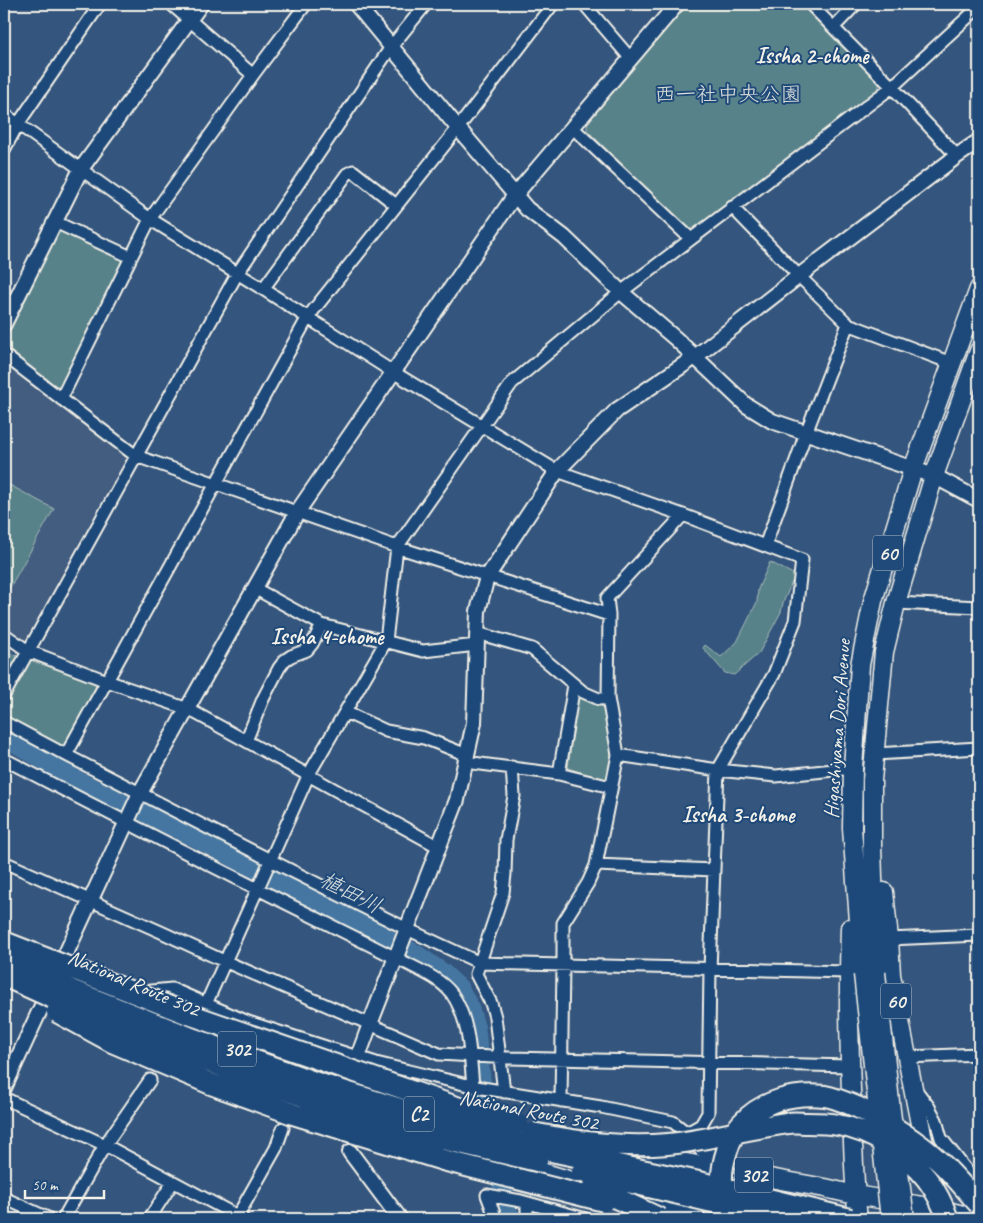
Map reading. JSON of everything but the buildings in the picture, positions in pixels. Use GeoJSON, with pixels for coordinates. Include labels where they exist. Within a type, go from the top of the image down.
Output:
{"type":"FeatureCollection","features":[{"type":"Feature","properties":{"kind":"highway"},"geometry":{"type":"LineString","coordinates":[[4,942],[183,1012],[549,1138]]}},
{"type":"Feature","properties":{"kind":"highway","name":"C2"},"geometry":{"type":"LineString","coordinates":[[4,960],[71,990],[194,1039],[314,1082],[455,1126],[551,1151],[699,1182],[850,1219]]}},
{"type":"Feature","properties":{"kind":"highway","name":"C2"},"geometry":{"type":"LineString","coordinates":[[4,976],[66,1004],[243,1075],[338,1108],[434,1137],[784,1219]]}},
{"type":"Feature","properties":{"kind":"highway"},"geometry":{"type":"LineString","coordinates":[[4,984],[112,1042],[211,1084],[293,1114],[443,1160],[604,1201],[696,1219]]}},
{"type":"Feature","properties":{"kind":"highway"},"geometry":{"type":"LineString","coordinates":[[736,1219],[730,1210],[725,1196],[722,1179],[724,1162],[735,1131],[756,1111],[772,1102],[790,1096],[826,1096],[844,1102],[888,1123],[911,1138],[939,1161],[979,1204]]}},
{"type":"Feature","properties":{"kind":"highway"},"geometry":{"type":"LineString","coordinates":[[455,1126],[466,1120],[566,1139],[609,1145],[644,1146],[700,1140],[754,1128],[790,1123],[838,1125],[860,1131],[879,1140],[912,1163],[935,1191],[940,1215]]}},
{"type":"Feature","properties":{"kind":"highway"},"geometry":{"type":"LineString","coordinates":[[434,1137],[447,1149],[546,1176],[616,1198],[661,1219]]}},
{"type":"Feature","properties":{"kind":"main road","name":"Higashiyama Dori Avenue"},"geometry":{"type":"LineString","coordinates":[[890,1219],[862,973],[852,828],[853,768],[860,665],[873,601],[913,469],[979,289]]}},
{"type":"Feature","properties":{"kind":"main road","name":"Higashiyama Dori Avenue"},"geometry":{"type":"LineString","coordinates":[[905,1219],[891,1111],[862,973],[872,846],[872,780],[884,652],[896,603],[934,476],[979,351]]}},
{"type":"Feature","properties":{"kind":"main road","name":"60"},"geometry":{"type":"LineString","coordinates":[[872,780],[889,939],[890,975],[940,1215]]}},
{"type":"Feature","properties":{"kind":"main road","name":"National Route 302"},"geometry":{"type":"LineString","coordinates":[[4,950],[104,996],[259,1058],[352,1090],[478,1126],[523,1130]]}},
{"type":"Feature","properties":{"kind":"main road","name":"60"},"geometry":{"type":"LineString","coordinates":[[858,1219],[855,1195],[850,1066],[862,973]]}},
{"type":"Feature","properties":{"kind":"main road","name":"302"},"geometry":{"type":"LineString","coordinates":[[4,984],[60,1012],[240,1081],[343,1115],[465,1149],[696,1219]]}},
{"type":"Feature","properties":{"kind":"main road"},"geometry":{"type":"LineString","coordinates":[[687,1133],[730,1171]]}},
{"type":"Feature","properties":{"kind":"main road","name":"National Route 302"},"geometry":{"type":"LineString","coordinates":[[549,1138],[825,1188],[940,1215],[979,1219]]}},
{"type":"Feature","properties":{"kind":"street"},"geometry":{"type":"LineString","coordinates":[[4,150],[18,124],[100,4]]}},
{"type":"Feature","properties":{"kind":"street"},"geometry":{"type":"LineString","coordinates":[[171,4],[253,75]]}},
{"type":"Feature","properties":{"kind":"street"},"geometry":{"type":"LineString","coordinates":[[4,324],[81,169],[201,4]]}},
{"type":"Feature","properties":{"kind":"street"},"geometry":{"type":"LineString","coordinates":[[61,399],[150,219],[306,4]]}},
{"type":"Feature","properties":{"kind":"street"},"geometry":{"type":"LineString","coordinates":[[356,4],[527,209],[564,238],[746,405],[772,421],[934,476],[979,500]]}},
{"type":"Feature","properties":{"kind":"street"},"geometry":{"type":"LineString","coordinates":[[4,695],[237,274],[392,47],[426,4]]}},
{"type":"Feature","properties":{"kind":"street"},"geometry":{"type":"LineString","coordinates":[[66,755],[308,317],[458,128],[553,4]]}},
{"type":"Feature","properties":{"kind":"street"},"geometry":{"type":"LineString","coordinates":[[584,4],[631,59]]}},
{"type":"Feature","properties":{"kind":"street"},"geometry":{"type":"LineString","coordinates":[[4,1088],[138,795],[298,511],[515,195],[677,4]]}},
{"type":"Feature","properties":{"kind":"street"},"geometry":{"type":"LineString","coordinates":[[810,4],[957,156]]}},
{"type":"Feature","properties":{"kind":"street"},"geometry":{"type":"LineString","coordinates":[[834,27],[856,4]]}},
{"type":"Feature","properties":{"kind":"street"},"geometry":{"type":"LineString","coordinates":[[206,1004],[308,774],[386,641],[397,547],[512,383],[621,292],[892,87],[979,7]]}},
{"type":"Feature","properties":{"kind":"street"},"geometry":{"type":"LineString","coordinates":[[4,114],[150,219],[393,372],[557,471],[683,515],[802,560],[795,621],[774,674],[718,770],[710,969],[708,1113],[701,1125],[687,1133],[673,1122],[474,1086],[376,1063],[248,1022],[172,989],[104,996]]}},
{"type":"Feature","properties":{"kind":"street"},"geometry":{"type":"LineString","coordinates":[[572,127],[691,239]]}},
{"type":"Feature","properties":{"kind":"street"},"geometry":{"type":"LineString","coordinates":[[358,1058],[457,800],[474,723],[478,611],[487,577],[557,471],[617,410],[695,357],[799,276],[979,141]]}},
{"type":"Feature","properties":{"kind":"street"},"geometry":{"type":"LineString","coordinates":[[263,289],[347,174],[353,171],[396,205]]}},
{"type":"Feature","properties":{"kind":"street"},"geometry":{"type":"LineString","coordinates":[[732,207],[848,324],[952,363]]}},
{"type":"Feature","properties":{"kind":"street"},"geometry":{"type":"LineString","coordinates":[[55,222],[131,257]]}},
{"type":"Feature","properties":{"kind":"street"},"geometry":{"type":"LineString","coordinates":[[765,546],[806,432],[848,324]]}},
{"type":"Feature","properties":{"kind":"street"},"geometry":{"type":"LineString","coordinates":[[4,355],[136,456],[397,547],[609,615]]}},
{"type":"Feature","properties":{"kind":"street"},"geometry":{"type":"LineString","coordinates":[[561,1101],[562,922],[588,883],[596,865],[618,755],[608,698],[609,615],[607,598],[683,515]]}},
{"type":"Feature","properties":{"kind":"street"},"geometry":{"type":"LineString","coordinates":[[254,588],[322,625],[423,651],[477,639],[532,649],[583,692],[599,699],[608,698]]}},
{"type":"Feature","properties":{"kind":"street"},"geometry":{"type":"LineString","coordinates":[[896,603],[979,607]]}},
{"type":"Feature","properties":{"kind":"street"},"geometry":{"type":"LineString","coordinates":[[246,740],[263,699],[279,668],[285,660],[306,650],[312,644],[322,625]]}},
{"type":"Feature","properties":{"kind":"street"},"geometry":{"type":"LineString","coordinates":[[4,634],[28,651],[107,682],[188,709],[438,847]]}},
{"type":"Feature","properties":{"kind":"street"},"geometry":{"type":"LineString","coordinates":[[559,774],[574,685]]}},
{"type":"Feature","properties":{"kind":"street"},"geometry":{"type":"LineString","coordinates":[[346,712],[386,731],[424,738],[466,759],[512,768],[559,774],[611,787]]}},
{"type":"Feature","properties":{"kind":"street"},"geometry":{"type":"LineString","coordinates":[[4,722],[138,795],[270,860],[406,932],[480,963],[862,973]]}},
{"type":"Feature","properties":{"kind":"street"},"geometry":{"type":"LineString","coordinates":[[875,754],[979,748]]}},
{"type":"Feature","properties":{"kind":"street"},"geometry":{"type":"LineString","coordinates":[[618,755],[718,770],[776,776],[853,768]]}},
{"type":"Feature","properties":{"kind":"street"},"geometry":{"type":"LineString","coordinates":[[4,760],[127,820],[429,975],[442,984],[452,995],[464,1018],[474,1086]]}},
{"type":"Feature","properties":{"kind":"street"},"geometry":{"type":"LineString","coordinates":[[502,1091],[496,1016],[476,974],[503,893],[506,840],[514,796],[512,768]]}},
{"type":"Feature","properties":{"kind":"street"},"geometry":{"type":"LineString","coordinates":[[4,862],[224,962],[438,1054],[562,1060],[850,1066]]}},
{"type":"Feature","properties":{"kind":"street"},"geometry":{"type":"LineString","coordinates":[[596,865],[714,870]]}},
{"type":"Feature","properties":{"kind":"street"},"geometry":{"type":"LineString","coordinates":[[889,939],[979,935]]}},
{"type":"Feature","properties":{"kind":"street"},"geometry":{"type":"LineString","coordinates":[[907,1057],[979,1054]]}},
{"type":"Feature","properties":{"kind":"street"},"geometry":{"type":"LineString","coordinates":[[63,1219],[105,1144],[150,1080]]}},
{"type":"Feature","properties":{"kind":"street"},"geometry":{"type":"LineString","coordinates":[[913,1087],[936,1120],[941,1138],[979,1184]]}},
{"type":"Feature","properties":{"kind":"street"},"geometry":{"type":"LineString","coordinates":[[4,1098],[105,1144],[239,1218],[276,1148],[283,1128]]}},
{"type":"Feature","properties":{"kind":"street"},"geometry":{"type":"LineString","coordinates":[[350,1152],[400,1219]]}},
{"type":"Feature","properties":{"kind":"street"},"geometry":{"type":"LineString","coordinates":[[149,1219],[173,1182]]}},
{"type":"Feature","properties":{"kind":"street"},"geometry":{"type":"LineString","coordinates":[[496,1219],[487,1195],[524,1202],[586,1219]]}},
{"type":"Feature","properties":{"kind":"street"},"geometry":{"type":"LineString","coordinates":[[4,1198],[50,1219]]}},
{"type":"Feature","properties":{"kind":"street"},"geometry":{"type":"LineString","coordinates":[[524,1202],[527,1214],[531,1219]]}},
{"type":"Feature","properties":{"kind":"shaded area"},"geometry":{"type":"Polygon","coordinates":[[[4,365],[127,456],[26,639],[21,640],[4,629],[4,365]]]}},
{"type":"Feature","properties":{"kind":"green space","name":"西一社中央公園"},"geometry":{"type":"Polygon","coordinates":[[[686,4],[803,4],[879,83],[879,91],[692,233],[587,130],[587,124],[686,4]]]}},
{"type":"Feature","properties":{"kind":"green space"},"geometry":{"type":"Polygon","coordinates":[[[59,229],[125,259],[64,386],[56,386],[4,349],[4,342],[59,229]]]}},
{"type":"Feature","properties":{"kind":"green space"},"geometry":{"type":"Polygon","coordinates":[[[4,482],[54,509],[4,598],[4,482]]]}},
{"type":"Feature","properties":{"kind":"green space"},"geometry":{"type":"Polygon","coordinates":[[[770,562],[795,575],[781,612],[759,653],[734,675],[725,673],[703,648],[705,645],[721,657],[737,642],[757,602],[758,589],[770,562]]]}},
{"type":"Feature","properties":{"kind":"green space"},"geometry":{"type":"Polygon","coordinates":[[[4,648],[14,655],[95,681],[97,685],[64,745],[53,745],[4,716],[4,648]]]}},
{"type":"Feature","properties":{"kind":"green space"},"geometry":{"type":"Polygon","coordinates":[[[580,696],[604,705],[614,755],[608,777],[604,780],[568,768],[576,702],[580,696]]]}},
{"type":"Feature","properties":{"kind":"waterway","name":"植田川"},"geometry":{"type":"LineString","coordinates":[[4,739],[17,744],[82,783],[192,836],[364,925],[416,954],[442,972],[459,988],[469,1006],[476,1029],[484,1106],[489,1129]]}},
{"type":"Feature","properties":{"kind":"waterway","name":"植田川"},"geometry":{"type":"LineString","coordinates":[[496,1160],[508,1213],[512,1219]]}},
{"type":"Feature","properties":{"kind":"district","name":"Issha 2-chome"},"geometry":{"type":"Point","coordinates":[812,55]}},
{"type":"Feature","properties":{"kind":"district","name":"Issha 4-chome"},"geometry":{"type":"Point","coordinates":[327,636]}},
{"type":"Feature","properties":{"kind":"district","name":"Issha 3-chome"},"geometry":{"type":"Point","coordinates":[738,814]}}]}
